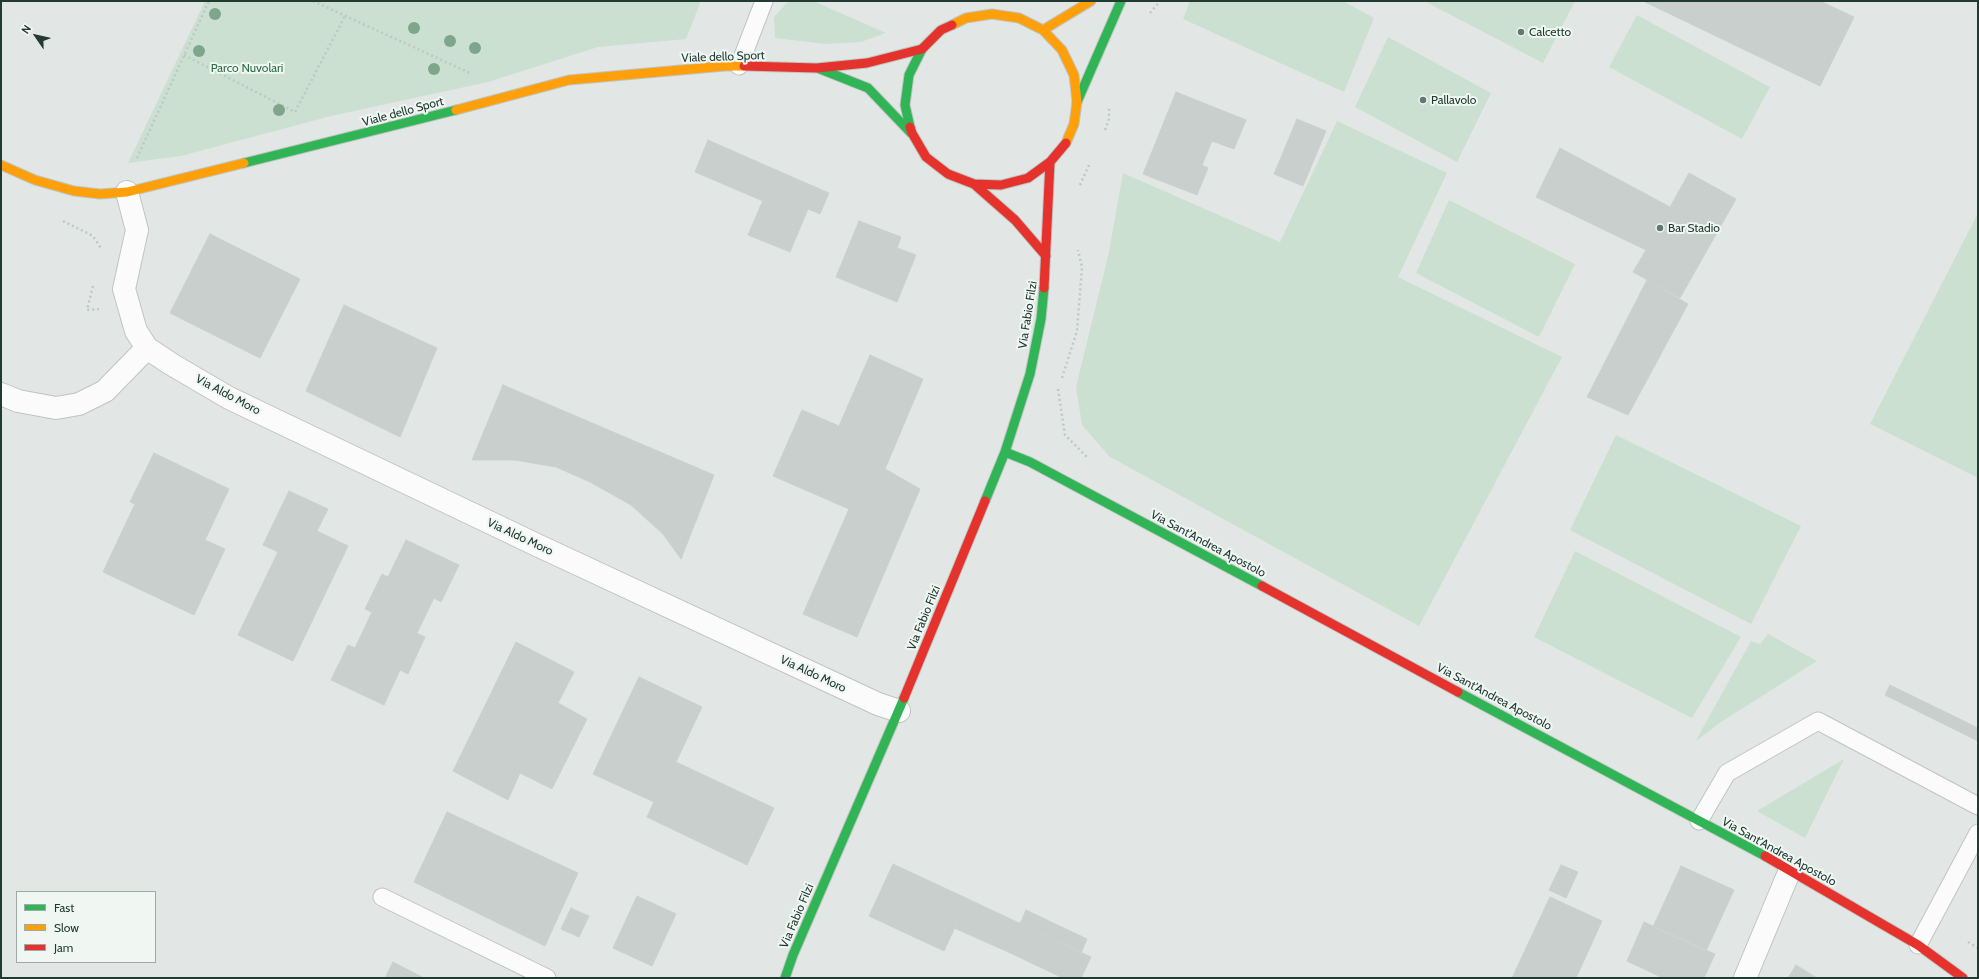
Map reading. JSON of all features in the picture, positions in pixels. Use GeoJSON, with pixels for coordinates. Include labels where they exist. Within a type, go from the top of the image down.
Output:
{"type":"FeatureCollection","features":[{"type":"Feature","properties":{"kind":"street"},"geometry":{"type":"LineString","coordinates":[[1043,30],[1091,1]]}},
{"type":"Feature","properties":{"kind":"street"},"geometry":{"type":"LineString","coordinates":[[1077,102],[1121,1]]}},
{"type":"Feature","properties":{"kind":"street"},"geometry":{"type":"LineString","coordinates":[[992,14],[1019,18],[1043,30],[1062,50],[1074,75],[1077,102],[1074,124],[1065,145],[1050,162],[1028,178],[1001,185],[974,184],[948,174],[926,157],[912,133],[905,105],[909,75],[922,49],[941,30],[966,18],[992,14]]}},
{"type":"Feature","properties":{"kind":"street","name":"Viale dello Sport"},"geometry":{"type":"LineString","coordinates":[[1,165],[35,180],[74,191],[100,194],[127,192],[351,138],[569,80],[739,66],[817,68],[867,63],[922,49]]}},
{"type":"Feature","properties":{"kind":"street","name":"Viale dello Sport"},"geometry":{"type":"LineString","coordinates":[[817,68],[868,88],[912,133]]}},
{"type":"Feature","properties":{"kind":"street","name":"Via Fabio Filzi"},"geometry":{"type":"LineString","coordinates":[[785,978],[793,955],[899,711],[1005,452],[1030,374],[1041,319],[1046,256],[1050,162]]}},
{"type":"Feature","properties":{"kind":"street"},"geometry":{"type":"LineString","coordinates":[[974,184],[1015,220],[1046,256]]}},
{"type":"Feature","properties":{"kind":"street","name":"Via Aldo Moro"},"geometry":{"type":"LineString","coordinates":[[127,192],[138,230],[124,289],[136,331],[147,348],[171,364],[236,401],[538,546],[878,704],[899,711]]}},
{"type":"Feature","properties":{"kind":"street"},"geometry":{"type":"LineString","coordinates":[[1,394],[18,401],[56,408],[79,404],[105,391],[147,348]]}},
{"type":"Feature","properties":{"kind":"street","name":"Via Sant'Andrea Apostolo"},"geometry":{"type":"LineString","coordinates":[[1005,452],[1030,462],[1790,870],[1918,945],[1963,978]]}},
{"type":"Feature","properties":{"kind":"street"},"geometry":{"type":"LineString","coordinates":[[1745,978],[1790,870]]}},
{"type":"Feature","properties":{"kind":"lane"},"geometry":{"type":"LineString","coordinates":[[739,66],[764,1]]}},
{"type":"Feature","properties":{"kind":"lane"},"geometry":{"type":"LineString","coordinates":[[1699,821],[1726,773],[1818,721],[1978,806]]}},
{"type":"Feature","properties":{"kind":"lane"},"geometry":{"type":"LineString","coordinates":[[1918,945],[1978,833]]}},
{"type":"Feature","properties":{"kind":"lane"},"geometry":{"type":"LineString","coordinates":[[382,897],[547,978]]}},
{"type":"Feature","properties":{"kind":"path"},"geometry":{"type":"LineString","coordinates":[[137,158],[209,1]]}},
{"type":"Feature","properties":{"kind":"path"},"geometry":{"type":"LineString","coordinates":[[313,1],[476,76]]}},
{"type":"Feature","properties":{"kind":"path"},"geometry":{"type":"LineString","coordinates":[[1147,16],[1160,1]]}},
{"type":"Feature","properties":{"kind":"path"},"geometry":{"type":"LineString","coordinates":[[184,55],[295,112],[345,16]]}},
{"type":"Feature","properties":{"kind":"path"},"geometry":{"type":"LineString","coordinates":[[1104,132],[1109,118],[1108,103]]}},
{"type":"Feature","properties":{"kind":"path"},"geometry":{"type":"LineString","coordinates":[[1078,189],[1091,160]]}},
{"type":"Feature","properties":{"kind":"path"},"geometry":{"type":"LineString","coordinates":[[60,220],[93,236],[102,251]]}},
{"type":"Feature","properties":{"kind":"path"},"geometry":{"type":"LineString","coordinates":[[1077,245],[1082,266],[1077,331],[1058,390],[1066,435],[1090,460]]}},
{"type":"Feature","properties":{"kind":"path"},"geometry":{"type":"LineString","coordinates":[[95,280],[87,310],[129,309]]}},
{"type":"Feature","properties":{"kind":"path"},"geometry":{"type":"LineString","coordinates":[[1931,922],[1978,948]]}},
{"type":"Feature","properties":{"kind":"green space","name":"Parco Nuvolari"},"geometry":{"type":"Polygon","coordinates":[[[205,1],[701,1],[686,39],[598,47],[488,82],[331,116],[181,156],[128,163],[205,1]]]}},
{"type":"Feature","properties":{"kind":"green space"},"geometry":{"type":"Polygon","coordinates":[[[795,1],[813,1],[886,33],[861,42],[825,44],[775,38],[774,17],[787,3],[795,1]]]}},
{"type":"Feature","properties":{"kind":"green space"},"geometry":{"type":"Polygon","coordinates":[[[1190,1],[1343,1],[1374,18],[1344,92],[1183,19],[1190,1]]]}},
{"type":"Feature","properties":{"kind":"green space","name":"Calcetto"},"geometry":{"type":"Polygon","coordinates":[[[1424,1],[1575,1],[1543,63],[1424,1]]]}},
{"type":"Feature","properties":{"kind":"green space"},"geometry":{"type":"Polygon","coordinates":[[[1637,15],[1770,87],[1742,139],[1609,67],[1637,15]]]}},
{"type":"Feature","properties":{"kind":"green space","name":"Pallavolo"},"geometry":{"type":"Polygon","coordinates":[[[1388,37],[1491,93],[1457,162],[1355,107],[1388,37]]]}},
{"type":"Feature","properties":{"kind":"green space"},"geometry":{"type":"Polygon","coordinates":[[[1337,121],[1447,173],[1398,277],[1562,357],[1419,626],[1110,457],[1082,425],[1076,387],[1109,252],[1123,173],[1280,242],[1337,121]]]}},
{"type":"Feature","properties":{"kind":"green space"},"geometry":{"type":"Polygon","coordinates":[[[1449,200],[1575,264],[1539,337],[1416,273],[1449,200]]]}},
{"type":"Feature","properties":{"kind":"green space"},"geometry":{"type":"Polygon","coordinates":[[[1978,213],[1978,478],[1870,424],[1978,213]]]}},
{"type":"Feature","properties":{"kind":"green space"},"geometry":{"type":"Polygon","coordinates":[[[1616,435],[1801,526],[1751,624],[1570,530],[1616,435]]]}},
{"type":"Feature","properties":{"kind":"green space"},"geometry":{"type":"Polygon","coordinates":[[[1575,551],[1741,637],[1692,718],[1534,637],[1575,551]]]}},
{"type":"Feature","properties":{"kind":"green space"},"geometry":{"type":"Polygon","coordinates":[[[1768,634],[1817,661],[1718,724],[1695,742],[1751,641],[1760,644],[1768,634]]]}},
{"type":"Feature","properties":{"kind":"green space"},"geometry":{"type":"Polygon","coordinates":[[[1844,759],[1805,838],[1757,811],[1844,759]]]}},
{"type":"Feature","properties":{"kind":"building"},"geometry":{"type":"Polygon","coordinates":[[[1643,1],[1820,1],[1854,17],[1820,86],[1643,1]]]}},
{"type":"Feature","properties":{"kind":"building"},"geometry":{"type":"Polygon","coordinates":[[[1176,92],[1246,120],[1234,149],[1212,141],[1202,165],[1208,168],[1197,195],[1143,174],[1176,92]]]}},
{"type":"Feature","properties":{"kind":"building"},"geometry":{"type":"Polygon","coordinates":[[[1297,119],[1326,131],[1303,186],[1274,174],[1297,119]]]}},
{"type":"Feature","properties":{"kind":"building"},"geometry":{"type":"Polygon","coordinates":[[[708,140],[776,170],[763,201],[695,172],[708,140]]]}},
{"type":"Feature","properties":{"kind":"building","name":"Bar Stadio"},"geometry":{"type":"Polygon","coordinates":[[[1560,148],[1670,207],[1689,173],[1736,199],[1680,298],[1633,272],[1646,250],[1536,197],[1560,148]]]}},
{"type":"Feature","properties":{"kind":"building"},"geometry":{"type":"Polygon","coordinates":[[[776,170],[829,193],[820,214],[808,209],[790,252],[748,235],[776,170]]]}},
{"type":"Feature","properties":{"kind":"building"},"geometry":{"type":"Polygon","coordinates":[[[859,221],[901,237],[897,248],[916,255],[897,302],[836,277],[859,221]]]}},
{"type":"Feature","properties":{"kind":"building"},"geometry":{"type":"Polygon","coordinates":[[[210,234],[300,279],[260,358],[170,313],[210,234]]]}},
{"type":"Feature","properties":{"kind":"building"},"geometry":{"type":"Polygon","coordinates":[[[1647,280],[1688,304],[1628,415],[1587,397],[1647,280]]]}},
{"type":"Feature","properties":{"kind":"building"},"geometry":{"type":"Polygon","coordinates":[[[344,305],[437,348],[400,437],[306,391],[344,305]]]}},
{"type":"Feature","properties":{"kind":"building"},"geometry":{"type":"Polygon","coordinates":[[[870,355],[923,379],[885,469],[920,489],[857,637],[803,614],[849,509],[773,476],[802,410],[839,426],[870,355]]]}},
{"type":"Feature","properties":{"kind":"building"},"geometry":{"type":"Polygon","coordinates":[[[503,385],[714,475],[681,559],[663,534],[631,505],[590,482],[556,467],[515,460],[472,460],[503,385]]]}},
{"type":"Feature","properties":{"kind":"building"},"geometry":{"type":"Polygon","coordinates":[[[154,453],[229,489],[205,540],[225,549],[194,615],[103,572],[135,504],[130,502],[154,453]]]}},
{"type":"Feature","properties":{"kind":"building"},"geometry":{"type":"Polygon","coordinates":[[[289,491],[328,509],[317,531],[348,546],[293,661],[238,635],[278,552],[263,545],[289,491]]]}},
{"type":"Feature","properties":{"kind":"building"},"geometry":{"type":"Polygon","coordinates":[[[406,540],[459,565],[441,602],[434,598],[417,633],[365,609],[382,574],[388,577],[406,540]]]}},
{"type":"Feature","properties":{"kind":"building"},"geometry":{"type":"Polygon","coordinates":[[[372,612],[425,637],[408,674],[400,670],[384,705],[331,680],[348,645],[355,648],[372,612]]]}},
{"type":"Feature","properties":{"kind":"building"},"geometry":{"type":"Polygon","coordinates":[[[516,642],[574,672],[558,703],[587,719],[552,789],[520,773],[508,800],[453,771],[516,642]]]}},
{"type":"Feature","properties":{"kind":"building"},"geometry":{"type":"Polygon","coordinates":[[[639,677],[702,707],[676,762],[774,808],[747,865],[647,817],[654,802],[593,774],[639,677]]]}},
{"type":"Feature","properties":{"kind":"building"},"geometry":{"type":"Polygon","coordinates":[[[1890,685],[1978,728],[1978,741],[1885,695],[1890,685]]]}},
{"type":"Feature","properties":{"kind":"building"},"geometry":{"type":"Polygon","coordinates":[[[447,812],[578,873],[545,946],[414,882],[447,812]]]}},
{"type":"Feature","properties":{"kind":"building"},"geometry":{"type":"Polygon","coordinates":[[[893,864],[968,899],[944,951],[869,916],[893,864]]]}},
{"type":"Feature","properties":{"kind":"building"},"geometry":{"type":"Polygon","coordinates":[[[1561,865],[1578,872],[1566,898],[1549,890],[1561,865]]]}},
{"type":"Feature","properties":{"kind":"building"},"geometry":{"type":"Polygon","coordinates":[[[1681,866],[1734,890],[1706,951],[1653,927],[1681,866]]]}},
{"type":"Feature","properties":{"kind":"building"},"geometry":{"type":"Polygon","coordinates":[[[637,896],[676,914],[652,966],[613,948],[637,896]]]}},
{"type":"Feature","properties":{"kind":"building"},"geometry":{"type":"Polygon","coordinates":[[[1550,897],[1602,921],[1576,978],[1512,978],[1550,897]]]}},
{"type":"Feature","properties":{"kind":"building"},"geometry":{"type":"Polygon","coordinates":[[[968,899],[1019,923],[1006,951],[954,928],[968,899]]]}},
{"type":"Feature","properties":{"kind":"building"},"geometry":{"type":"Polygon","coordinates":[[[571,908],[589,916],[579,937],[561,929],[571,908]]]}},
{"type":"Feature","properties":{"kind":"building"},"geometry":{"type":"Polygon","coordinates":[[[1026,910],[1087,939],[1081,953],[1020,924],[1026,910]]]}},
{"type":"Feature","properties":{"kind":"building"},"geometry":{"type":"Polygon","coordinates":[[[1644,922],[1715,954],[1704,978],[1663,978],[1627,961],[1644,922]]]}},
{"type":"Feature","properties":{"kind":"building"},"geometry":{"type":"Polygon","coordinates":[[[1019,923],[1091,957],[1081,978],[1063,978],[1006,951],[1019,923]]]}},
{"type":"Feature","properties":{"kind":"building"},"geometry":{"type":"Polygon","coordinates":[[[393,962],[424,978],[385,978],[393,962]]]}},
{"type":"Feature","properties":{"kind":"building"},"geometry":{"type":"Polygon","coordinates":[[[1796,965],[1817,978],[1788,978],[1796,965]]]}},
{"type":"Feature","properties":{"kind":"traffic: fast"},"geometry":{"type":"LineString","coordinates":[[1077,102],[1121,1]]}},
{"type":"Feature","properties":{"kind":"traffic: fast"},"geometry":{"type":"LineString","coordinates":[[910,127],[905,105],[909,75],[922,49]]}},
{"type":"Feature","properties":{"kind":"traffic: fast"},"geometry":{"type":"LineString","coordinates":[[820,69],[868,88],[911,133]]}},
{"type":"Feature","properties":{"kind":"traffic: fast"},"geometry":{"type":"LineString","coordinates":[[244,163],[456,110]]}},
{"type":"Feature","properties":{"kind":"traffic: fast"},"geometry":{"type":"LineString","coordinates":[[985,501],[1005,452],[1030,374],[1041,319],[1044,288]]}},
{"type":"Feature","properties":{"kind":"traffic: fast"},"geometry":{"type":"LineString","coordinates":[[1005,452],[1030,462],[1262,586]]}},
{"type":"Feature","properties":{"kind":"traffic: fast"},"geometry":{"type":"LineString","coordinates":[[1458,692],[1765,856]]}},
{"type":"Feature","properties":{"kind":"traffic: fast"},"geometry":{"type":"LineString","coordinates":[[785,978],[793,955],[904,698]]}},
{"type":"Feature","properties":{"kind":"traffic: slow"},"geometry":{"type":"LineString","coordinates":[[1043,30],[1091,1]]}},
{"type":"Feature","properties":{"kind":"traffic: slow"},"geometry":{"type":"LineString","coordinates":[[952,25],[966,18],[992,14],[1019,18],[1043,30],[1062,50],[1074,75],[1077,102],[1074,124],[1066,143]]}},
{"type":"Feature","properties":{"kind":"traffic: slow"},"geometry":{"type":"LineString","coordinates":[[456,110],[569,80],[725,66],[744,66]]}},
{"type":"Feature","properties":{"kind":"traffic: slow"},"geometry":{"type":"LineString","coordinates":[[1,165],[35,180],[74,191],[100,194],[127,192],[244,163]]}},
{"type":"Feature","properties":{"kind":"traffic: jam"},"geometry":{"type":"LineString","coordinates":[[744,66],[817,68],[867,63],[922,49],[941,30],[952,25]]}},
{"type":"Feature","properties":{"kind":"traffic: jam"},"geometry":{"type":"LineString","coordinates":[[910,127],[926,157],[948,174],[974,184],[1001,185],[1028,178],[1050,162],[1066,143]]}},
{"type":"Feature","properties":{"kind":"traffic: jam"},"geometry":{"type":"LineString","coordinates":[[1044,288],[1050,162]]}},
{"type":"Feature","properties":{"kind":"traffic: jam"},"geometry":{"type":"LineString","coordinates":[[974,184],[1015,220],[1046,256]]}},
{"type":"Feature","properties":{"kind":"traffic: jam"},"geometry":{"type":"LineString","coordinates":[[904,698],[985,501]]}},
{"type":"Feature","properties":{"kind":"traffic: jam"},"geometry":{"type":"LineString","coordinates":[[1262,586],[1458,692]]}},
{"type":"Feature","properties":{"kind":"traffic: jam"},"geometry":{"type":"LineString","coordinates":[[1765,856],[1918,945],[1963,978]]}},
{"type":"Feature","properties":{"kind":"place","name":"Calcetto"},"geometry":{"type":"Point","coordinates":[1521,32]}},
{"type":"Feature","properties":{"kind":"place","name":"Pallavolo"},"geometry":{"type":"Point","coordinates":[1423,100]}},
{"type":"Feature","properties":{"kind":"place","name":"Bar Stadio"},"geometry":{"type":"Point","coordinates":[1660,228]}}]}
